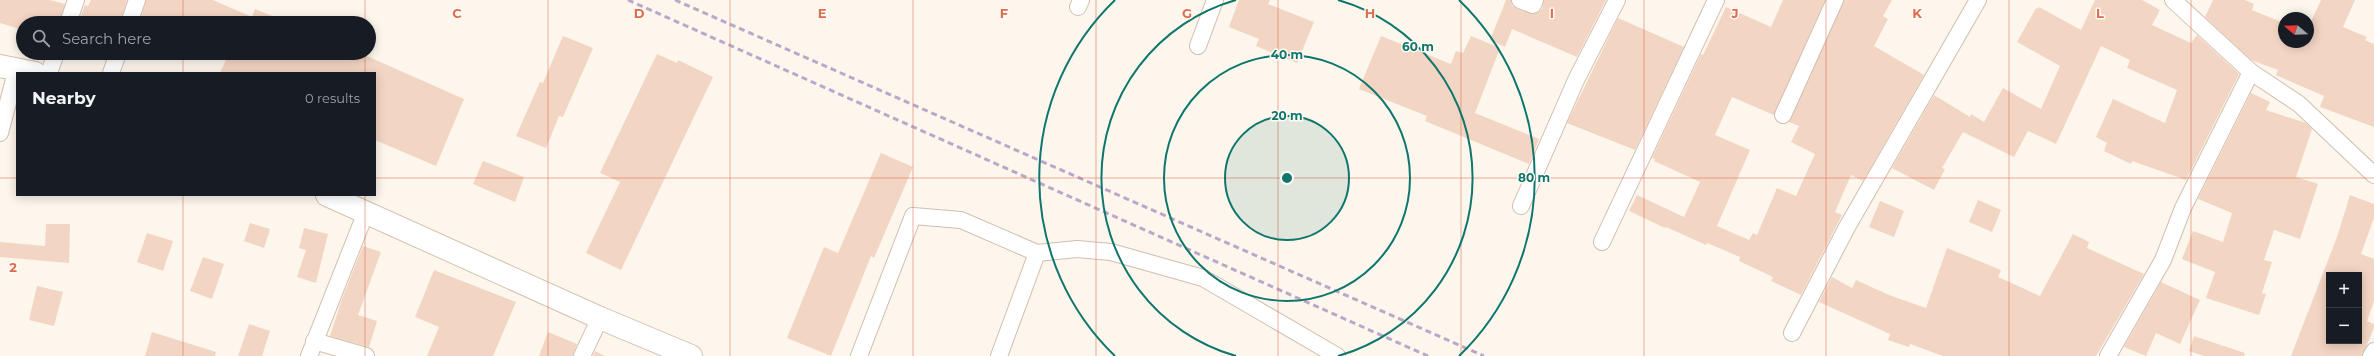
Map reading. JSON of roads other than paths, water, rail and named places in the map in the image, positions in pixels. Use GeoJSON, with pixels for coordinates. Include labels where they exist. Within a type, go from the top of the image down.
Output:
{"type":"FeatureCollection","features":[{"type":"Feature","properties":{"kind":"main road"},"geometry":{"type":"LineString","coordinates":[[329,196],[600,318],[691,356]]}},
{"type":"Feature","properties":{"kind":"street"},"geometry":{"type":"LineString","coordinates":[[70,16],[76,0]]}},
{"type":"Feature","properties":{"kind":"street"},"geometry":{"type":"LineString","coordinates":[[131,16],[137,0]]}},
{"type":"Feature","properties":{"kind":"street"},"geometry":{"type":"LineString","coordinates":[[1198,46],[1215,0]]}},
{"type":"Feature","properties":{"kind":"street"},"geometry":{"type":"LineString","coordinates":[[1520,0],[1533,5],[1535,0]]}},
{"type":"Feature","properties":{"kind":"street"},"geometry":{"type":"LineString","coordinates":[[1521,206],[1576,80],[1617,0]]}},
{"type":"Feature","properties":{"kind":"street"},"geometry":{"type":"LineString","coordinates":[[1602,242],[1716,0]]}},
{"type":"Feature","properties":{"kind":"street"},"geometry":{"type":"LineString","coordinates":[[1783,115],[1835,0]]}},
{"type":"Feature","properties":{"kind":"street"},"geometry":{"type":"LineString","coordinates":[[1792,333],[1847,227],[1978,0]]}},
{"type":"Feature","properties":{"kind":"street"},"geometry":{"type":"LineString","coordinates":[[2173,0],[2251,72],[2299,104],[2374,175]]}},
{"type":"Feature","properties":{"kind":"street"},"geometry":{"type":"LineString","coordinates":[[49,72],[54,60]]}},
{"type":"Feature","properties":{"kind":"street"},"geometry":{"type":"LineString","coordinates":[[111,72],[116,60]]}},
{"type":"Feature","properties":{"kind":"street"},"geometry":{"type":"LineString","coordinates":[[2108,356],[2163,260],[2183,208],[2251,72]]}},
{"type":"Feature","properties":{"kind":"street"},"geometry":{"type":"LineString","coordinates":[[0,132],[16,73]]}},
{"type":"Feature","properties":{"kind":"street"},"geometry":{"type":"LineString","coordinates":[[309,356],[366,212]]}},
{"type":"Feature","properties":{"kind":"street"},"geometry":{"type":"LineString","coordinates":[[859,356],[913,216],[962,220],[1037,253],[1077,249],[1111,252],[1203,278],[1337,356]]}},
{"type":"Feature","properties":{"kind":"street"},"geometry":{"type":"LineString","coordinates":[[999,356],[1037,253]]}},
{"type":"Feature","properties":{"kind":"street"},"geometry":{"type":"LineString","coordinates":[[582,356],[600,318]]}},
{"type":"Feature","properties":{"kind":"street"},"geometry":{"type":"LineString","coordinates":[[314,341],[366,356]]}},
{"type":"Feature","properties":{"kind":"street"},"geometry":{"type":"LineString","coordinates":[[2371,356],[2374,351]]}},
{"type":"Feature","properties":{"kind":"railway"},"geometry":{"type":"LineString","coordinates":[[628,0],[1428,356]]}},
{"type":"Feature","properties":{"kind":"railway"},"geometry":{"type":"LineString","coordinates":[[675,0],[1484,356]]}}]}
